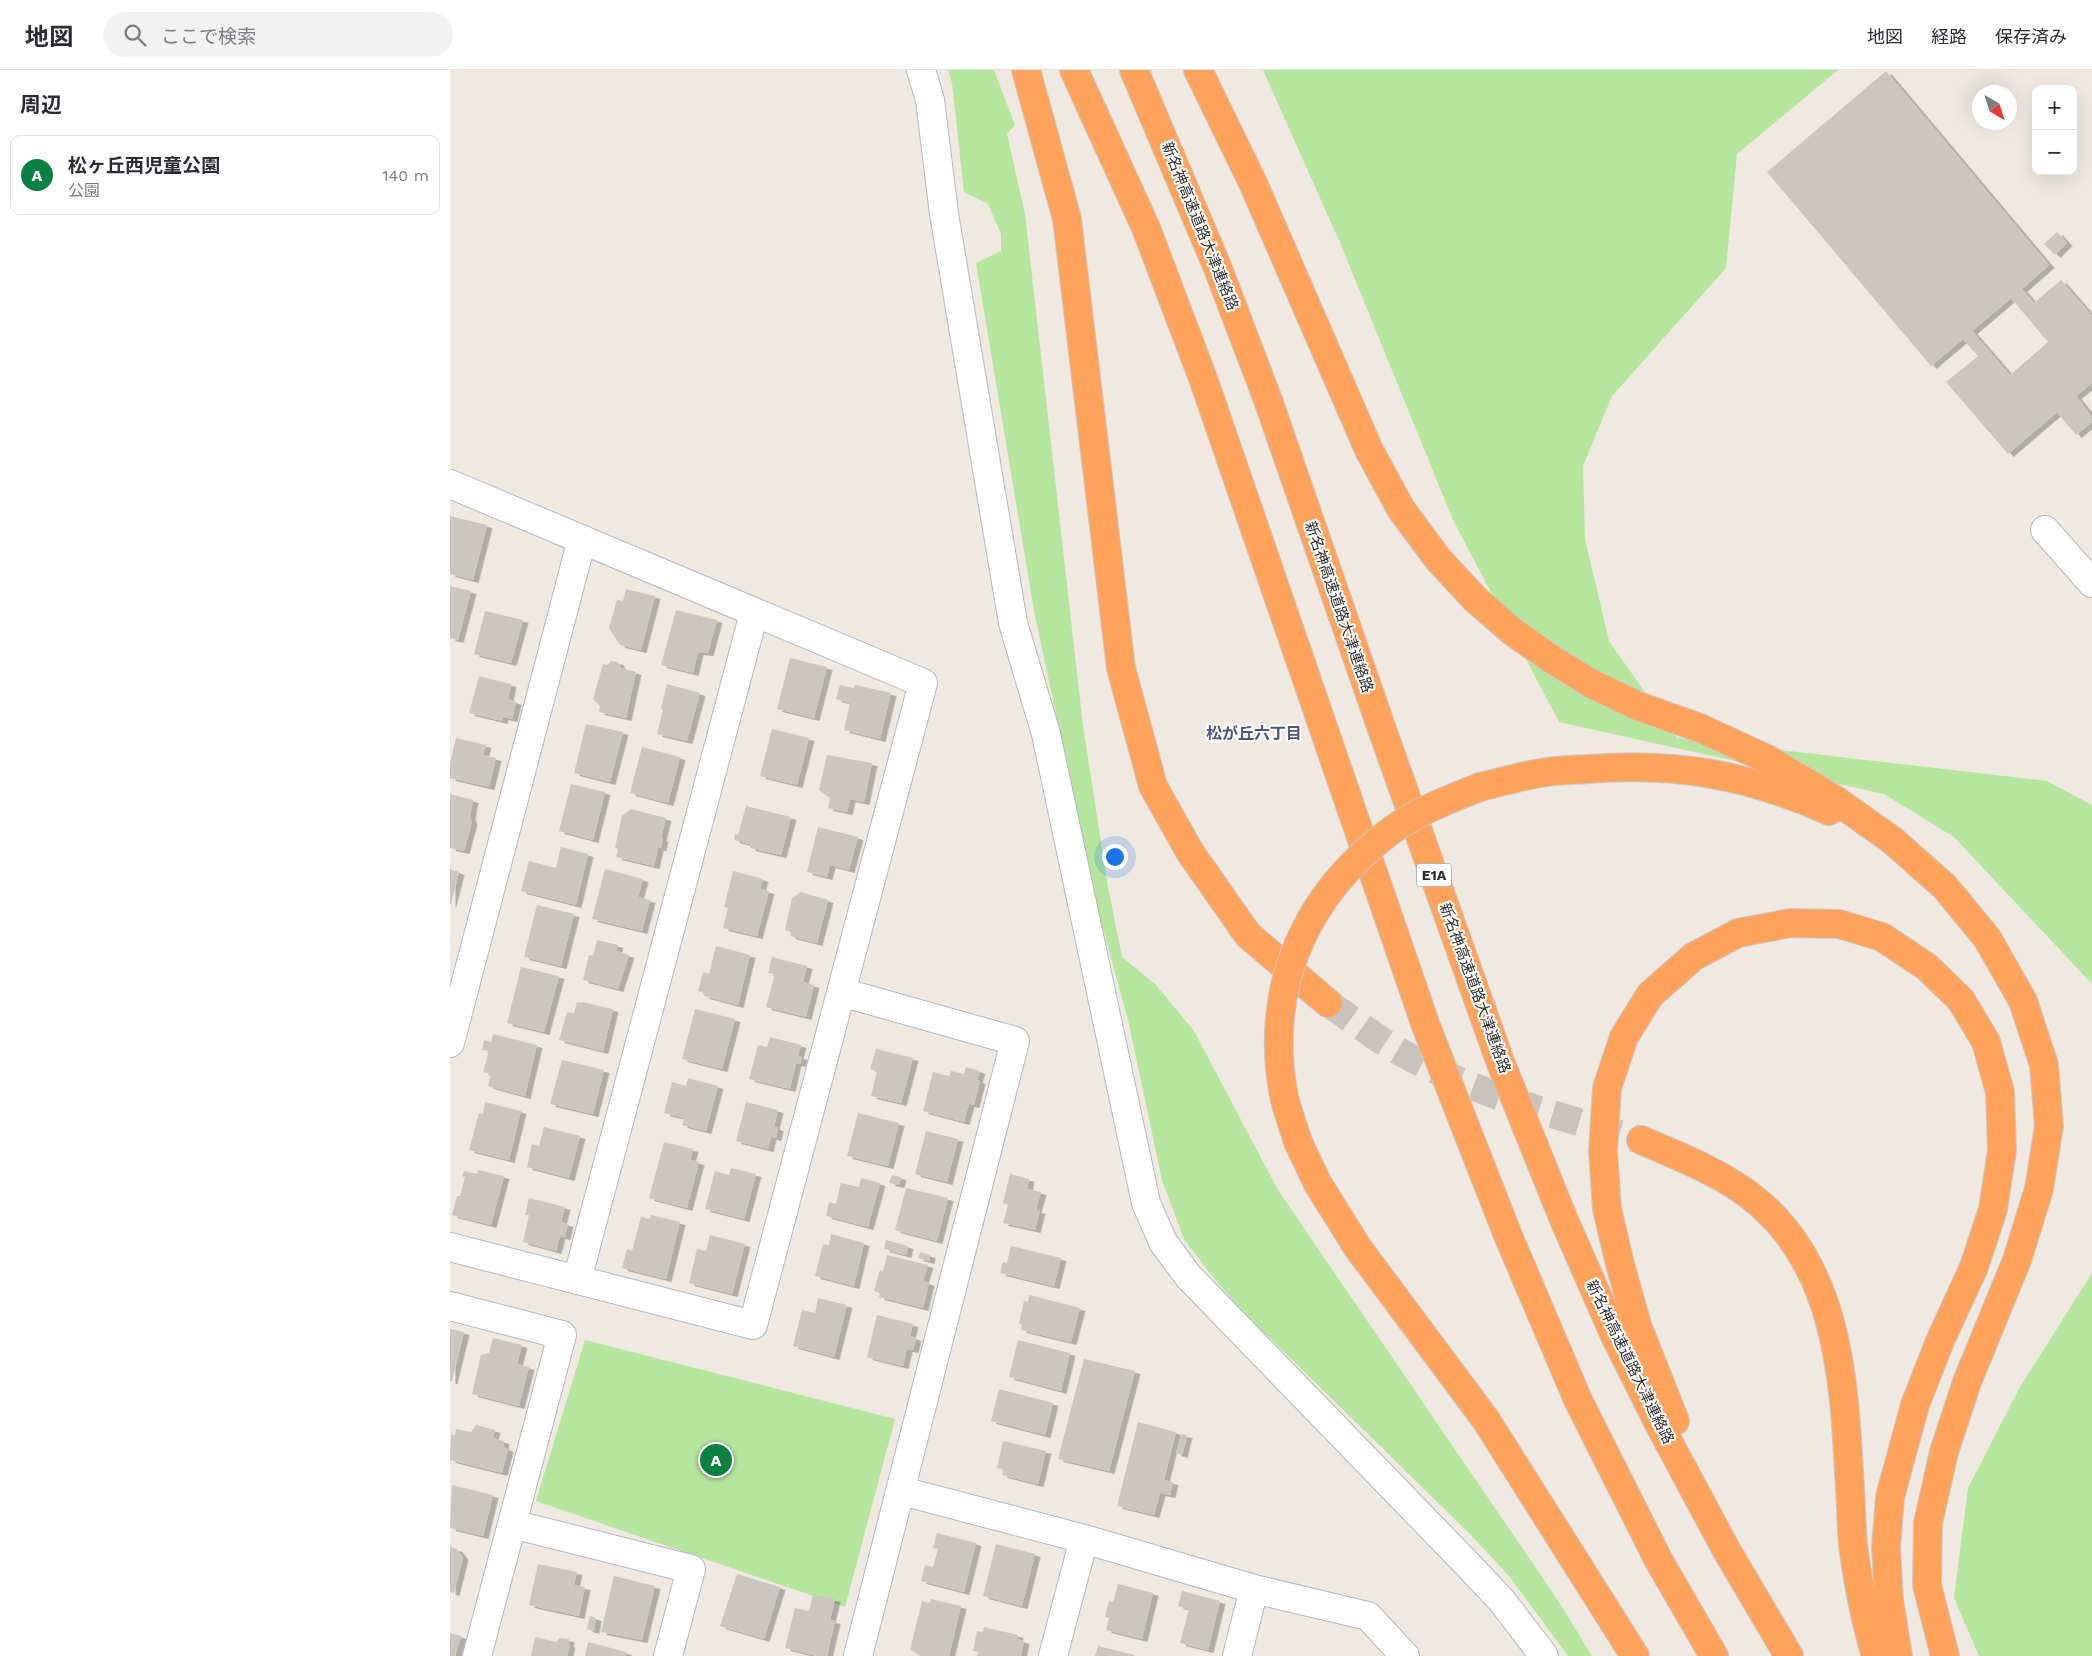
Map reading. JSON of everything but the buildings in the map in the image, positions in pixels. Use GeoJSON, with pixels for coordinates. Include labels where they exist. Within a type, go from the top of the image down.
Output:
{"type":"FeatureCollection","features":[{"type":"Feature","properties":{"kind":"highway"},"geometry":{"type":"LineString","coordinates":[[1026,70],[1067,219],[1120,668],[1153,786],[1190,852],[1248,936],[1328,1003]]}},
{"type":"Feature","properties":{"kind":"highway"},"geometry":{"type":"LineString","coordinates":[[1074,70],[1146,228],[1204,381],[1426,1026],[1507,1232],[1578,1400],[1659,1561],[1714,1656]]}},
{"type":"Feature","properties":{"kind":"highway","name":"新名神高速道路大津連絡路"},"geometry":{"type":"LineString","coordinates":[[1134,70],[1217,266],[1268,400],[1380,726],[1494,1043],[1564,1220],[1615,1336],[1661,1428],[1726,1551],[1789,1656]]}},
{"type":"Feature","properties":{"kind":"highway"},"geometry":{"type":"LineString","coordinates":[[1198,70],[1262,201],[1369,450],[1401,509],[1438,559],[1475,599],[1513,632],[1550,658],[1590,682],[1638,706],[1700,728],[1767,759],[1834,799],[1892,840],[1945,887],[1987,938],[2024,1001],[2044,1065],[2049,1126],[2039,1189],[2017,1260],[1967,1382],[1944,1452],[1928,1523],[1927,1585],[1945,1656]]}},
{"type":"Feature","properties":{"kind":"highway"},"geometry":{"type":"LineString","coordinates":[[1635,1656],[1486,1420],[1358,1248],[1318,1184],[1298,1142],[1283,1092],[1278,1041],[1282,994],[1298,942],[1322,899],[1354,860],[1393,829],[1440,803],[1480,786],[1547,772],[1620,766],[1677,768],[1742,780],[1810,803],[1892,840]]}},
{"type":"Feature","properties":{"kind":"highway"},"geometry":{"type":"LineString","coordinates":[[1726,1551],[1637,1325],[1620,1264],[1606,1199],[1603,1151],[1607,1088],[1624,1037],[1650,994],[1693,957],[1738,933],[1790,923],[1839,924],[1882,937],[1927,967],[1961,1000],[1986,1042],[2000,1092],[2002,1150],[1993,1208],[1974,1267],[1940,1341],[1915,1405],[1890,1497],[1886,1547],[1889,1600],[1898,1656]]}},
{"type":"Feature","properties":{"kind":"highway"},"geometry":{"type":"LineString","coordinates":[[1641,1140],[1703,1167],[1750,1195],[1786,1230],[1810,1268],[1828,1312],[1840,1360],[1853,1544],[1862,1603],[1876,1656]]}},
{"type":"Feature","properties":{"kind":"street"},"geometry":{"type":"LineString","coordinates":[[921,70],[930,100],[944,214],[1013,624],[1046,734],[1148,1210],[1163,1242],[1188,1276],[1478,1575],[1502,1601],[1544,1656]]}},
{"type":"Feature","properties":{"kind":"street"},"geometry":{"type":"LineString","coordinates":[[450,484],[924,683],[753,1325],[450,1248]]}},
{"type":"Feature","properties":{"kind":"street"},"geometry":{"type":"LineString","coordinates":[[2045,530],[2092,583]]}},
{"type":"Feature","properties":{"kind":"street"},"geometry":{"type":"LineString","coordinates":[[450,1042],[582,539]]}},
{"type":"Feature","properties":{"kind":"street"},"geometry":{"type":"LineString","coordinates":[[577,1280],[754,613]]}},
{"type":"Feature","properties":{"kind":"street"},"geometry":{"type":"LineString","coordinates":[[841,992],[1016,1041],[902,1491],[858,1656]]}},
{"type":"Feature","properties":{"kind":"street"},"geometry":{"type":"LineString","coordinates":[[450,1306],[562,1335],[477,1656]]}},
{"type":"Feature","properties":{"kind":"street"},"geometry":{"type":"LineString","coordinates":[[902,1491],[1084,1540],[1254,1589],[1368,1616],[1405,1656]]}},
{"type":"Feature","properties":{"kind":"street"},"geometry":{"type":"LineString","coordinates":[[512,1524],[691,1569],[668,1656]]}},
{"type":"Feature","properties":{"kind":"street"},"geometry":{"type":"LineString","coordinates":[[1053,1656],[1084,1540]]}},
{"type":"Feature","properties":{"kind":"street"},"geometry":{"type":"LineString","coordinates":[[1236,1656],[1254,1589]]}},
{"type":"Feature","properties":{"kind":"green space"},"geometry":{"type":"Polygon","coordinates":[[[948,70],[994,70],[1015,125],[1007,134],[1025,214],[1083,726],[1108,887],[1122,957],[1155,984],[1194,1031],[1278,1190],[1557,1599],[1592,1656],[1568,1656],[1509,1576],[1472,1536],[1240,1309],[1184,1239],[1162,1180],[1129,1024],[1098,910],[1035,616],[976,263],[1001,251],[1001,234],[988,204],[964,192],[952,83],[948,70]]]}},
{"type":"Feature","properties":{"kind":"green space"},"geometry":{"type":"Polygon","coordinates":[[[1263,70],[1838,70],[1737,154],[1726,268],[1612,396],[1583,466],[1585,539],[1609,641],[1677,738],[2047,781],[2092,805],[2092,984],[1954,837],[1884,794],[1559,722],[1453,520],[1341,245],[1263,70]]]}},
{"type":"Feature","properties":{"kind":"green space"},"geometry":{"type":"Polygon","coordinates":[[[2092,1273],[2092,1656],[1979,1656],[1954,1598],[1968,1488],[2020,1387],[2092,1273]]]}},
{"type":"Feature","properties":{"kind":"green space"},"geometry":{"type":"Polygon","coordinates":[[[585,1340],[895,1419],[845,1607],[536,1501],[585,1340]]]}},
{"type":"Feature","properties":{"kind":"tunnel"},"geometry":{"type":"LineString","coordinates":[[1328,1003],[1394,1048],[1432,1069],[1461,1082],[1520,1104],[1641,1140]]}},
{"type":"Feature","properties":{"kind":"place","name":"松ヶ丘西児童公園"},"geometry":{"type":"Point","coordinates":[716,1460]}},
{"type":"Feature","properties":{"kind":"district","name":"松が丘六丁目"},"geometry":{"type":"Point","coordinates":[1254,733]}}]}
